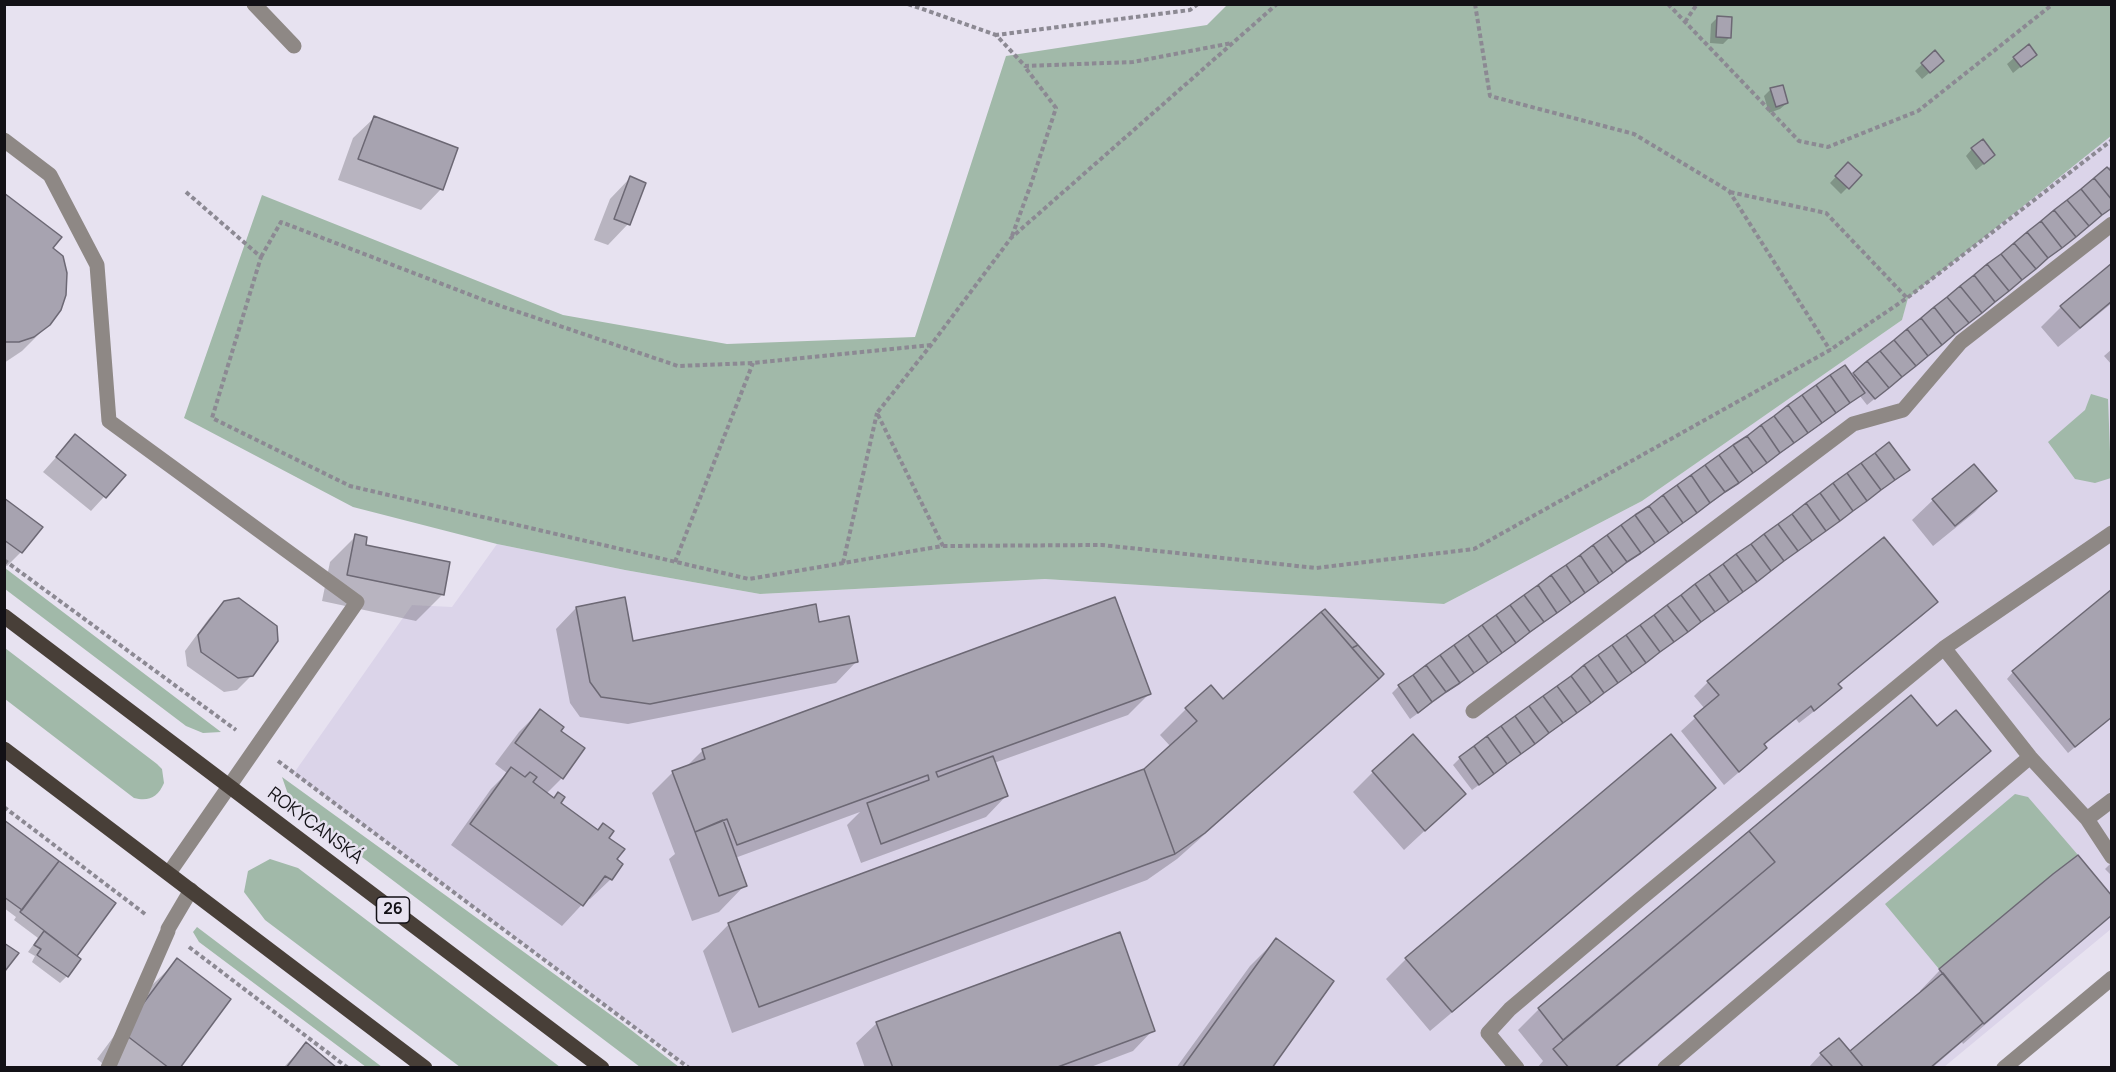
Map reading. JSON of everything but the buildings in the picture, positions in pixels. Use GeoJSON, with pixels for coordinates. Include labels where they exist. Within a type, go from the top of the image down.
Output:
{"type":"FeatureCollection","features":[{"type":"Feature","properties":{"kind":"main road","name":"ROKYCANSKÁ"},"geometry":{"type":"LineString","coordinates":[[4,616],[602,1068]]}},
{"type":"Feature","properties":{"kind":"main road"},"geometry":{"type":"LineString","coordinates":[[4,749],[424,1068]]}},
{"type":"Feature","properties":{"kind":"lane"},"geometry":{"type":"LineString","coordinates":[[254,4],[294,46]]}},
{"type":"Feature","properties":{"kind":"lane"},"geometry":{"type":"LineString","coordinates":[[4,140],[50,175],[97,265],[109,421],[357,602],[231,787],[169,873]]}},
{"type":"Feature","properties":{"kind":"lane"},"geometry":{"type":"LineString","coordinates":[[1473,711],[1853,424],[1903,410],[1961,342],[2112,224]]}},
{"type":"Feature","properties":{"kind":"lane"},"geometry":{"type":"LineString","coordinates":[[1517,1068],[1488,1034],[1510,1009],[1944,648],[2112,533]]}},
{"type":"Feature","properties":{"kind":"lane"},"geometry":{"type":"LineString","coordinates":[[1944,648],[2030,758],[2087,819],[2112,857]]}},
{"type":"Feature","properties":{"kind":"lane"},"geometry":{"type":"LineString","coordinates":[[1665,1068],[2030,758]]}},
{"type":"Feature","properties":{"kind":"lane"},"geometry":{"type":"LineString","coordinates":[[2087,819],[2112,800]]}},
{"type":"Feature","properties":{"kind":"lane"},"geometry":{"type":"LineString","coordinates":[[108,1068],[168,929],[191,890]]}},
{"type":"Feature","properties":{"kind":"lane"},"geometry":{"type":"LineString","coordinates":[[2004,1068],[2112,978]]}},
{"type":"Feature","properties":{"kind":"path"},"geometry":{"type":"LineString","coordinates":[[908,4],[996,35],[1190,10],[1198,4]]}},
{"type":"Feature","properties":{"kind":"path"},"geometry":{"type":"LineString","coordinates":[[843,563],[878,413],[1011,238],[1276,4]]}},
{"type":"Feature","properties":{"kind":"path"},"geometry":{"type":"LineString","coordinates":[[1475,4],[1490,96],[1634,134],[1729,191],[1826,213],[1907,298]]}},
{"type":"Feature","properties":{"kind":"path"},"geometry":{"type":"LineString","coordinates":[[1668,4],[1799,141],[1828,147],[1918,111],[2053,4]]}},
{"type":"Feature","properties":{"kind":"path"},"geometry":{"type":"LineString","coordinates":[[1684,22],[1697,4]]}},
{"type":"Feature","properties":{"kind":"path"},"geometry":{"type":"LineString","coordinates":[[996,35],[1025,66],[1056,108],[1011,238]]}},
{"type":"Feature","properties":{"kind":"path"},"geometry":{"type":"LineString","coordinates":[[1025,66],[1132,62],[1232,43]]}},
{"type":"Feature","properties":{"kind":"path"},"geometry":{"type":"LineString","coordinates":[[931,345],[753,363],[678,366],[489,302],[281,222],[261,257],[212,418],[350,486],[749,579],[943,546],[1102,545],[1316,568],[1474,549],[1830,350],[1907,298],[2112,140]]}},
{"type":"Feature","properties":{"kind":"path"},"geometry":{"type":"LineString","coordinates":[[1729,191],[1830,350]]}},
{"type":"Feature","properties":{"kind":"path"},"geometry":{"type":"LineString","coordinates":[[186,192],[261,257]]}},
{"type":"Feature","properties":{"kind":"path"},"geometry":{"type":"LineString","coordinates":[[675,562],[753,363]]}},
{"type":"Feature","properties":{"kind":"path"},"geometry":{"type":"LineString","coordinates":[[878,413],[943,546]]}},
{"type":"Feature","properties":{"kind":"path"},"geometry":{"type":"LineString","coordinates":[[4,560],[258,746],[689,1068]]}},
{"type":"Feature","properties":{"kind":"shaded area"},"geometry":{"type":"Polygon","coordinates":[[[2111,136],[2111,929],[1944,1067],[689,1067],[294,773],[412,605],[452,607],[497,544],[760,594],[1045,579],[1444,604],[1642,501],[1902,320],[1907,298],[2111,136]]]}},
{"type":"Feature","properties":{"kind":"green space"},"geometry":{"type":"Polygon","coordinates":[[[1228,4],[2111,5],[2111,136],[1908,298],[1902,320],[1642,501],[1444,604],[1045,579],[760,594],[497,544],[353,507],[184,418],[262,195],[563,315],[727,344],[915,337],[1006,56],[1207,25],[1228,4]]]}},
{"type":"Feature","properties":{"kind":"green space"},"geometry":{"type":"Polygon","coordinates":[[[2091,394],[2108,399],[2111,478],[2095,483],[2075,479],[2048,442],[2085,410],[2091,394]]]}},
{"type":"Feature","properties":{"kind":"green space"},"geometry":{"type":"Polygon","coordinates":[[[4,568],[221,732],[203,733],[186,726],[5,589],[4,568]]]}},
{"type":"Feature","properties":{"kind":"green space"},"geometry":{"type":"Polygon","coordinates":[[[5,648],[157,764],[162,769],[164,783],[159,792],[149,799],[134,798],[5,699],[5,648]]]}},
{"type":"Feature","properties":{"kind":"green space"},"geometry":{"type":"Polygon","coordinates":[[[282,777],[622,1023],[679,1067],[640,1067],[305,814],[290,800],[282,777]]]}},
{"type":"Feature","properties":{"kind":"green space"},"geometry":{"type":"Polygon","coordinates":[[[2015,794],[2028,797],[2078,855],[1939,969],[1885,904],[2015,794]]]}},
{"type":"Feature","properties":{"kind":"green space"},"geometry":{"type":"Polygon","coordinates":[[[270,859],[298,868],[560,1067],[460,1067],[265,920],[244,892],[248,871],[270,859]]]}},
{"type":"Feature","properties":{"kind":"green space"},"geometry":{"type":"Polygon","coordinates":[[[197,927],[382,1067],[366,1067],[199,942],[193,932],[197,927]]]}}]}
